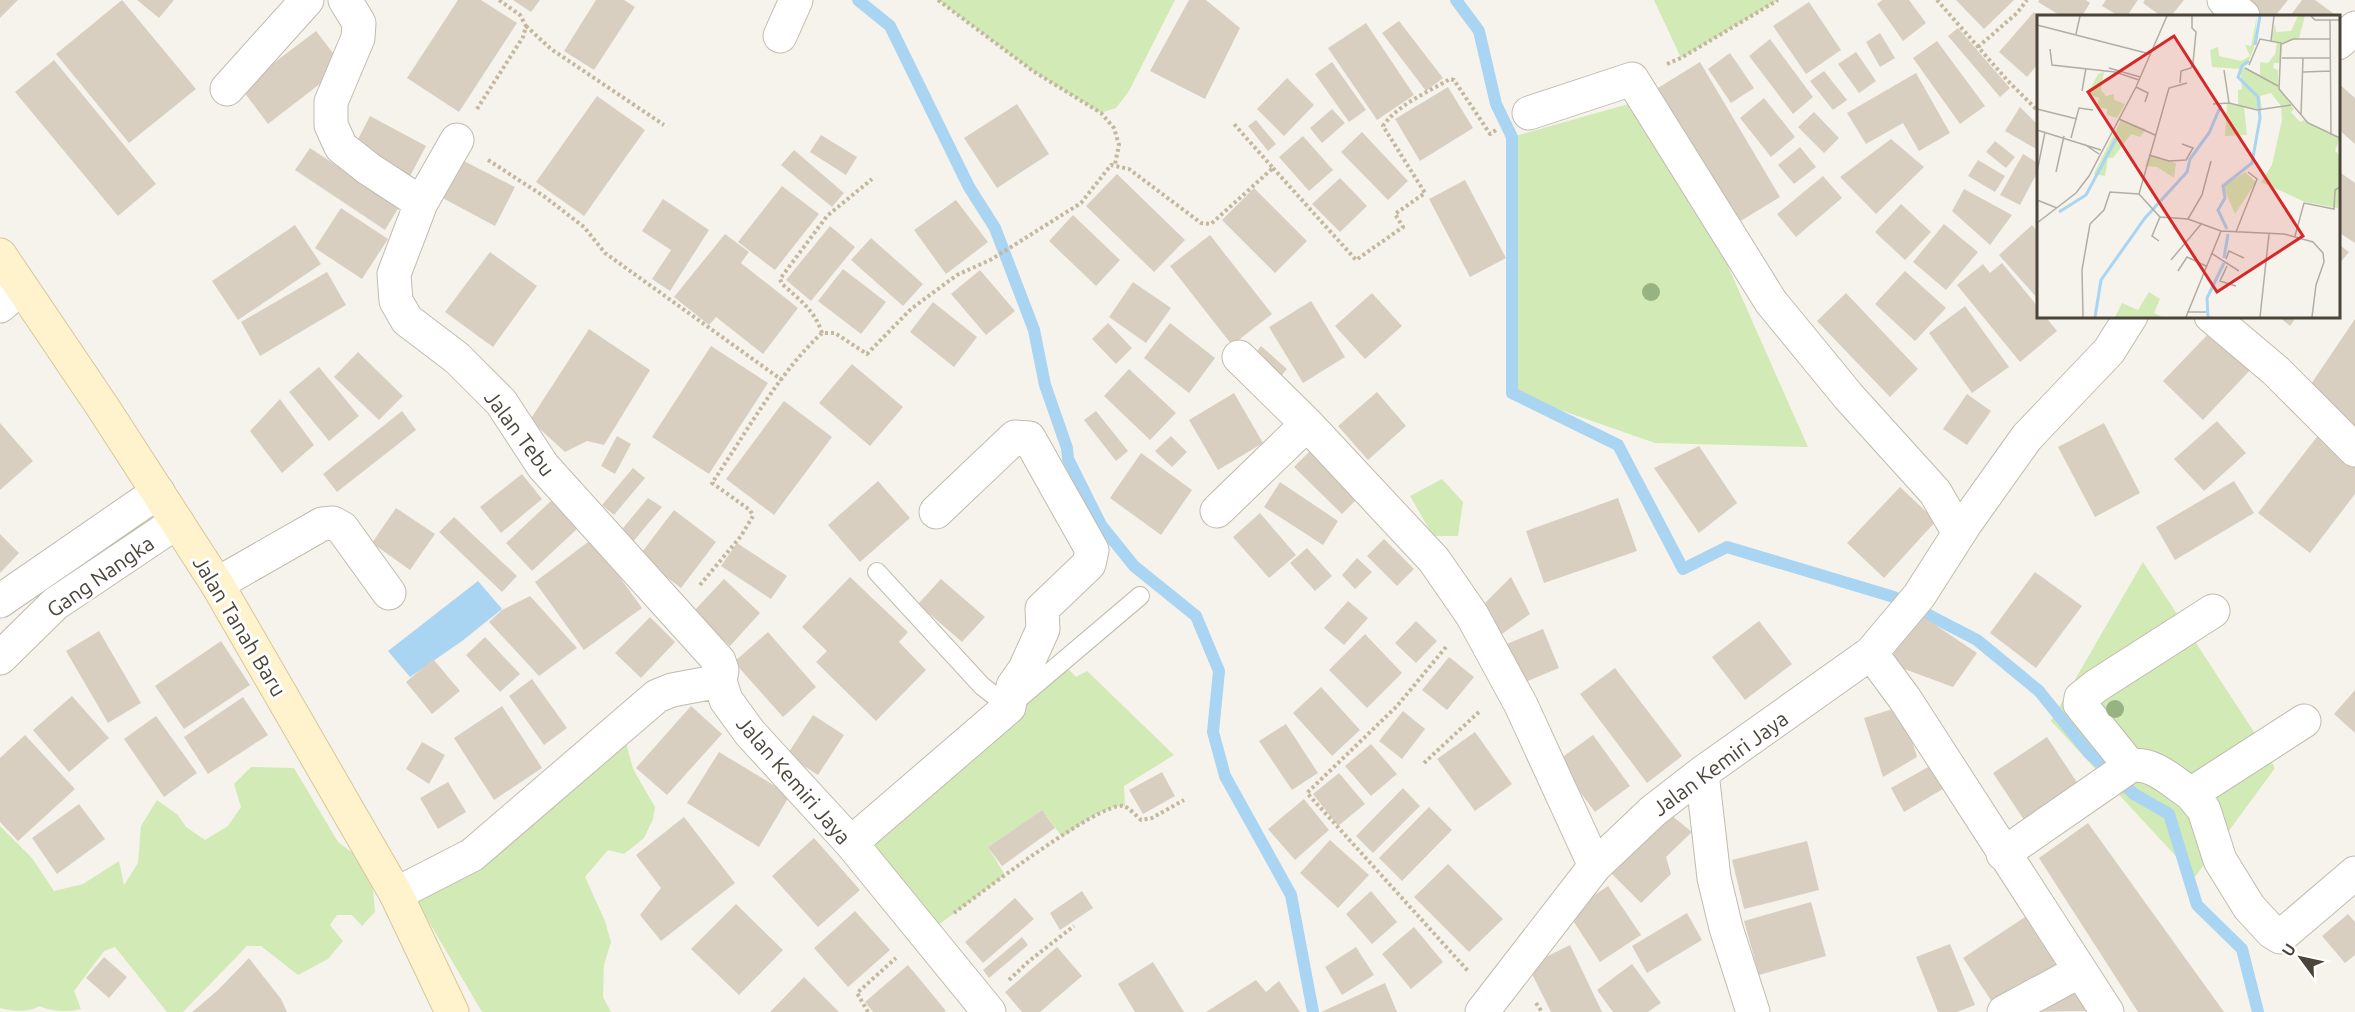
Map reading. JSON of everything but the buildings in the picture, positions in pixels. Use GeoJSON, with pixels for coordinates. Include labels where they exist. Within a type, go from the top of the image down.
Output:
{"type":"FeatureCollection","features":[{"type":"Feature","properties":{"kind":"main road","name":"Jalan Tanah Baru"},"geometry":{"type":"LineString","coordinates":[[0,255],[11,297],[104,409],[177,522],[228,578],[402,891],[452,1012]]}},
{"type":"Feature","properties":{"kind":"street"},"geometry":{"type":"LineString","coordinates":[[227,89],[307,0]]}},
{"type":"Feature","properties":{"kind":"street"},"geometry":{"type":"LineString","coordinates":[[780,36],[795,0]]}},
{"type":"Feature","properties":{"kind":"street"},"geometry":{"type":"LineString","coordinates":[[2224,0],[2242,15]]}},
{"type":"Feature","properties":{"kind":"street"},"geometry":{"type":"LineString","coordinates":[[352,12],[358,38],[331,102],[331,125],[341,147],[369,169],[421,203]]}},
{"type":"Feature","properties":{"kind":"street"},"geometry":{"type":"LineString","coordinates":[[2340,41],[2355,28]]}},
{"type":"Feature","properties":{"kind":"street"},"geometry":{"type":"LineString","coordinates":[[1529,112],[1632,79],[1771,302],[1894,448],[1935,492],[1962,528]]}},
{"type":"Feature","properties":{"kind":"street","name":"Jalan Tebu"},"geometry":{"type":"LineString","coordinates":[[457,140],[421,203],[394,274],[396,302],[407,320],[457,358],[501,402],[543,466],[719,661],[722,670],[720,681]]}},
{"type":"Feature","properties":{"kind":"street","name":"Jalan Kemiri Jaya"},"geometry":{"type":"LineString","coordinates":[[1487,1005],[1595,866],[1653,811],[1702,773],[1871,653],[1910,606],[2027,437],[2109,351],[2130,318]]}},
{"type":"Feature","properties":{"kind":"street"},"geometry":{"type":"LineString","coordinates":[[2213,318],[2277,371],[2355,450]]}},
{"type":"Feature","properties":{"kind":"street"},"geometry":{"type":"LineString","coordinates":[[1239,357],[1307,424],[1434,560],[1472,615],[1511,686],[1595,866]]}},
{"type":"Feature","properties":{"kind":"street"},"geometry":{"type":"LineString","coordinates":[[1217,511],[1307,424]]}},
{"type":"Feature","properties":{"kind":"street"},"geometry":{"type":"LineString","coordinates":[[851,843],[1009,707],[1013,686],[1025,669],[1043,629],[1041,609],[1089,564],[1092,550],[1029,438],[1015,437],[936,512]]}},
{"type":"Feature","properties":{"kind":"street"},"geometry":{"type":"LineString","coordinates":[[0,601],[158,492]]}},
{"type":"Feature","properties":{"kind":"street","name":"Gang Nangka"},"geometry":{"type":"LineString","coordinates":[[0,658],[55,604],[177,522]]}},
{"type":"Feature","properties":{"kind":"street"},"geometry":{"type":"LineString","coordinates":[[228,578],[322,524],[333,523],[342,528],[389,593]]}},
{"type":"Feature","properties":{"kind":"street"},"geometry":{"type":"LineString","coordinates":[[2118,774],[2080,704],[2081,698],[2213,611]]}},
{"type":"Feature","properties":{"kind":"street"},"geometry":{"type":"LineString","coordinates":[[1871,653],[1918,718],[2003,854],[2107,1012]]}},
{"type":"Feature","properties":{"kind":"street"},"geometry":{"type":"LineString","coordinates":[[402,891],[472,855],[657,696],[672,690],[720,681]]}},
{"type":"Feature","properties":{"kind":"street","name":"Jalan Kemiri Jaya"},"geometry":{"type":"LineString","coordinates":[[720,681],[726,700],[750,733],[851,843],[986,1009]]}},
{"type":"Feature","properties":{"kind":"street"},"geometry":{"type":"LineString","coordinates":[[2191,794],[2304,721]]}},
{"type":"Feature","properties":{"kind":"street"},"geometry":{"type":"LineString","coordinates":[[2003,854],[2118,774],[2139,764],[2149,766],[2191,794],[2204,810],[2220,860],[2249,907],[2272,932],[2280,937],[2355,873]]}},
{"type":"Feature","properties":{"kind":"street"},"geometry":{"type":"LineString","coordinates":[[1702,773],[1714,878],[1726,928],[1753,1012]]}},
{"type":"Feature","properties":{"kind":"street"},"geometry":{"type":"LineString","coordinates":[[2004,1012],[2080,971]]}},
{"type":"Feature","properties":{"kind":"lane"},"geometry":{"type":"LineString","coordinates":[[878,572],[982,686],[1009,707],[1140,597]]}},
{"type":"Feature","properties":{"kind":"path"},"geometry":{"type":"LineString","coordinates":[[499,0],[520,15],[526,26],[551,49],[664,125]]}},
{"type":"Feature","properties":{"kind":"path"},"geometry":{"type":"LineString","coordinates":[[677,613],[751,523],[753,516],[750,510],[712,483],[806,348],[822,333],[835,333],[867,354],[911,309],[957,274],[992,259],[1081,203],[1108,168],[1115,164],[1119,145],[1114,128],[1101,113],[1033,71],[938,0]]}},
{"type":"Feature","properties":{"kind":"path"},"geometry":{"type":"LineString","coordinates":[[1632,79],[1681,58],[1778,0]]}},
{"type":"Feature","properties":{"kind":"path"},"geometry":{"type":"LineString","coordinates":[[1937,0],[2037,110]]}},
{"type":"Feature","properties":{"kind":"path"},"geometry":{"type":"LineString","coordinates":[[1978,47],[2018,13],[2027,0]]}},
{"type":"Feature","properties":{"kind":"path"},"geometry":{"type":"LineString","coordinates":[[526,26],[523,37],[457,140],[545,197],[584,227],[605,253],[782,380]]}},
{"type":"Feature","properties":{"kind":"path"},"geometry":{"type":"LineString","coordinates":[[1234,124],[1356,260],[1403,227],[1395,214],[1425,193],[1383,126],[1387,120],[1397,111],[1450,79],[1454,80],[1490,134],[1496,130]]}},
{"type":"Feature","properties":{"kind":"path"},"geometry":{"type":"LineString","coordinates":[[1115,164],[1129,169],[1202,223],[1211,224],[1273,168]]}},
{"type":"Feature","properties":{"kind":"path"},"geometry":{"type":"LineString","coordinates":[[822,333],[811,309],[782,284],[780,279],[827,216],[872,179]]}},
{"type":"Feature","properties":{"kind":"path"},"geometry":{"type":"LineString","coordinates":[[1472,615],[1398,706],[1307,793],[1487,1005]]}},
{"type":"Feature","properties":{"kind":"path"},"geometry":{"type":"LineString","coordinates":[[1424,763],[1474,716],[1511,686]]}},
{"type":"Feature","properties":{"kind":"path"},"geometry":{"type":"LineString","coordinates":[[868,1012],[857,993],[925,935],[1005,875],[1095,814],[1118,806],[1125,806],[1141,819],[1152,818],[1184,800]]}},
{"type":"Feature","properties":{"kind":"path"},"geometry":{"type":"LineString","coordinates":[[986,1009],[1029,961],[1074,926]]}},
{"type":"Feature","properties":{"kind":"green space"},"geometry":{"type":"Polygon","coordinates":[[[938,0],[1175,0],[1129,91],[1116,108],[1101,113],[1033,71],[938,0]]]}},
{"type":"Feature","properties":{"kind":"green space"},"geometry":{"type":"Polygon","coordinates":[[[1654,0],[1778,0],[1681,58],[1654,0]]]}},
{"type":"Feature","properties":{"kind":"green space"},"geometry":{"type":"Polygon","coordinates":[[[1653,97],[1808,447],[1655,443],[1512,393],[1512,137],[1653,97]]]}},
{"type":"Feature","properties":{"kind":"green space"},"geometry":{"type":"Polygon","coordinates":[[[1442,479],[1463,502],[1458,536],[1433,536],[1410,496],[1442,479]]]}},
{"type":"Feature","properties":{"kind":"green space"},"geometry":{"type":"Polygon","coordinates":[[[2143,562],[2258,738],[2275,768],[2195,877],[2051,721],[2143,562]]]}},
{"type":"Feature","properties":{"kind":"green space"},"geometry":{"type":"Polygon","coordinates":[[[1062,662],[1076,677],[1087,671],[1174,755],[1124,786],[1125,806],[1108,809],[1062,837],[1042,810],[988,847],[1005,875],[925,935],[851,843],[1062,662]]]}},
{"type":"Feature","properties":{"kind":"green space"},"geometry":{"type":"Polygon","coordinates":[[[622,727],[633,769],[655,807],[653,819],[644,838],[624,854],[608,850],[585,877],[605,921],[611,942],[604,965],[603,997],[611,1012],[482,1012],[409,888],[622,727]]]}},
{"type":"Feature","properties":{"kind":"green space"},"geometry":{"type":"Polygon","coordinates":[[[251,767],[294,768],[338,842],[371,867],[375,912],[362,926],[352,915],[337,915],[330,925],[343,941],[328,959],[298,975],[261,946],[247,946],[183,1012],[167,1012],[115,947],[104,951],[74,991],[81,1009],[60,1011],[40,1006],[15,1011],[0,1008],[0,826],[32,858],[54,891],[83,884],[119,861],[124,885],[138,863],[141,826],[157,800],[178,815],[186,827],[205,840],[228,826],[241,807],[234,784],[251,767]]]}},
{"type":"Feature","properties":{"kind":"water"},"geometry":{"type":"Polygon","coordinates":[[[478,581],[502,609],[462,641],[410,677],[388,651],[478,581]]]}},
{"type":"Feature","properties":{"kind":"waterway"},"geometry":{"type":"LineString","coordinates":[[858,0],[890,26],[969,187],[995,228],[1034,330],[1045,385],[1067,448],[1068,459],[1101,525],[1134,566],[1196,616],[1219,671],[1213,732],[1225,776],[1291,895],[1313,1012]]}},
{"type":"Feature","properties":{"kind":"waterway"},"geometry":{"type":"LineString","coordinates":[[1456,0],[1479,31],[1496,104],[1512,137],[1512,393],[1618,445],[1683,569],[1727,547],[1894,597],[1977,640],[2039,691],[2089,753],[2134,794],[2169,814],[2197,905],[2242,949],[2258,1012]]}}]}
